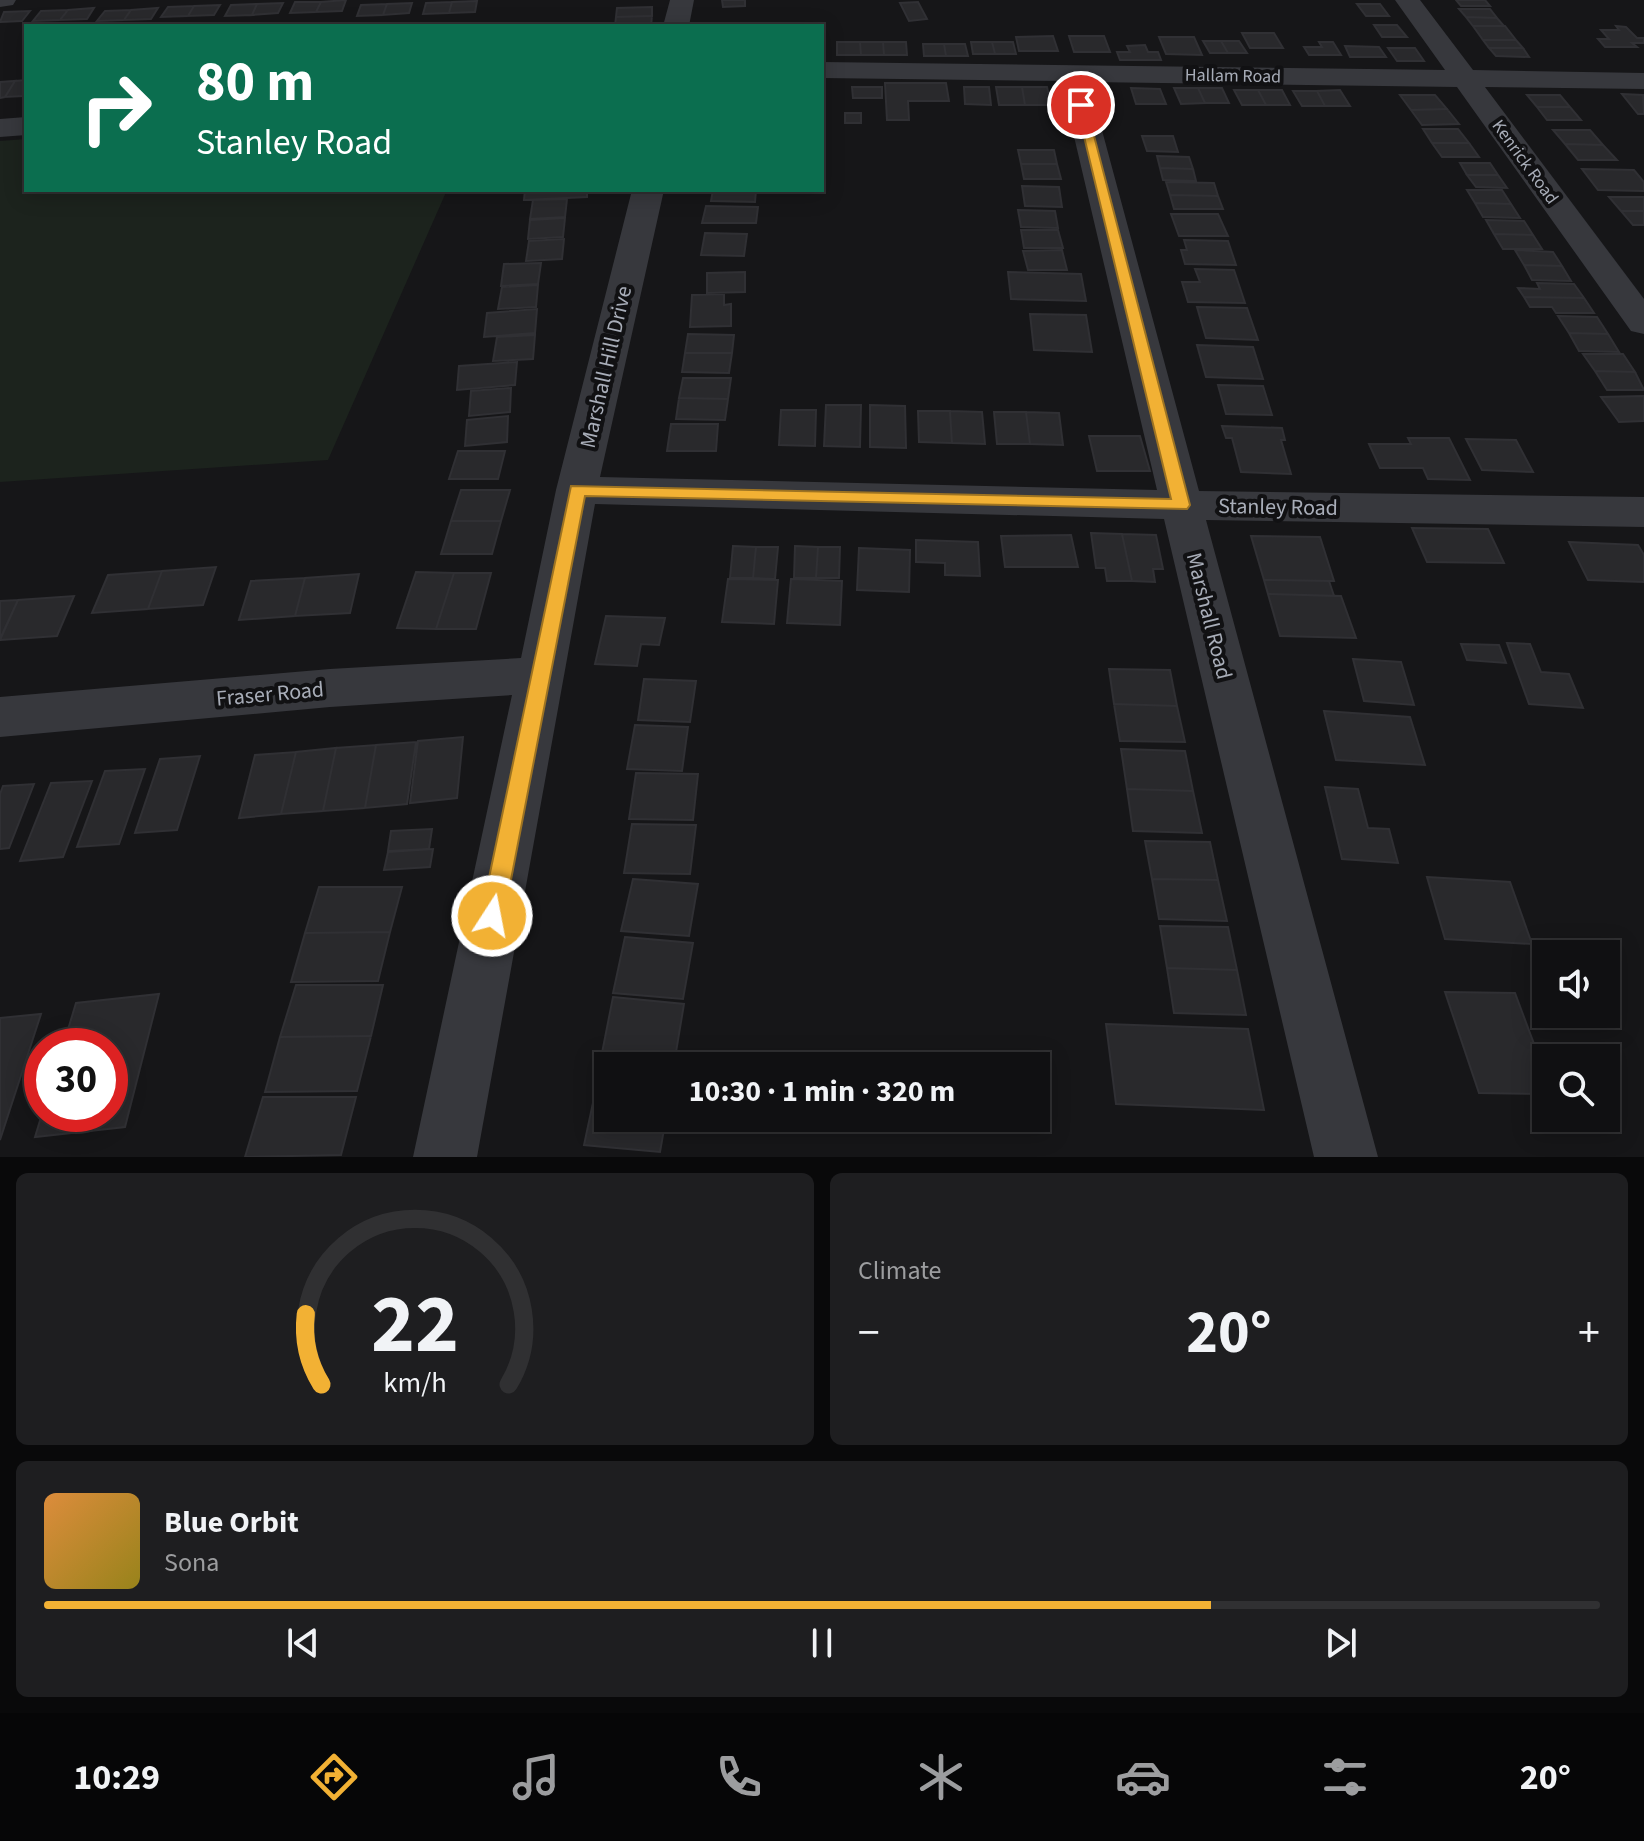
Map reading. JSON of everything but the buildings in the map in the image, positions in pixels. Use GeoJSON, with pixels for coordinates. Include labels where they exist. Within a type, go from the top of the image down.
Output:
{"type":"FeatureCollection","features":[{"type":"Feature","properties":{"kind":"street"},"geometry":{"type":"LineString","coordinates":[[676,24],[682,0]]}},
{"type":"Feature","properties":{"kind":"street","name":"Kenrick Road"},"geometry":{"type":"LineString","coordinates":[[1407,0],[1644,323]]}},
{"type":"Feature","properties":{"kind":"street","name":"Hallam Road"},"geometry":{"type":"LineString","coordinates":[[824,70],[1644,81]]}},
{"type":"Feature","properties":{"kind":"street","name":"Marshall Road"},"geometry":{"type":"LineString","coordinates":[[1073,74],[1346,1157]]}},
{"type":"Feature","properties":{"kind":"street"},"geometry":{"type":"LineString","coordinates":[[0,128],[24,126]]}},
{"type":"Feature","properties":{"kind":"street","name":"Marshall Hill Drive"},"geometry":{"type":"LineString","coordinates":[[445,1157],[577,490],[648,192]]}},
{"type":"Feature","properties":{"kind":"street","name":"Stanley Road"},"geometry":{"type":"LineString","coordinates":[[577,490],[1181,505],[1644,512]]}},
{"type":"Feature","properties":{"kind":"street","name":"Fraser Road"},"geometry":{"type":"LineString","coordinates":[[0,717],[330,688],[539,675]]}},
{"type":"Feature","properties":{"kind":"shaded area"},"geometry":{"type":"Polygon","coordinates":[[[24,139],[24,192],[446,192],[328,460],[0,482],[0,141],[24,139]]]}},
{"type":"Feature","properties":{"kind":"route"},"geometry":{"type":"LineString","coordinates":[[492,916],[577,490],[1181,505],[1081,105]]}}]}
